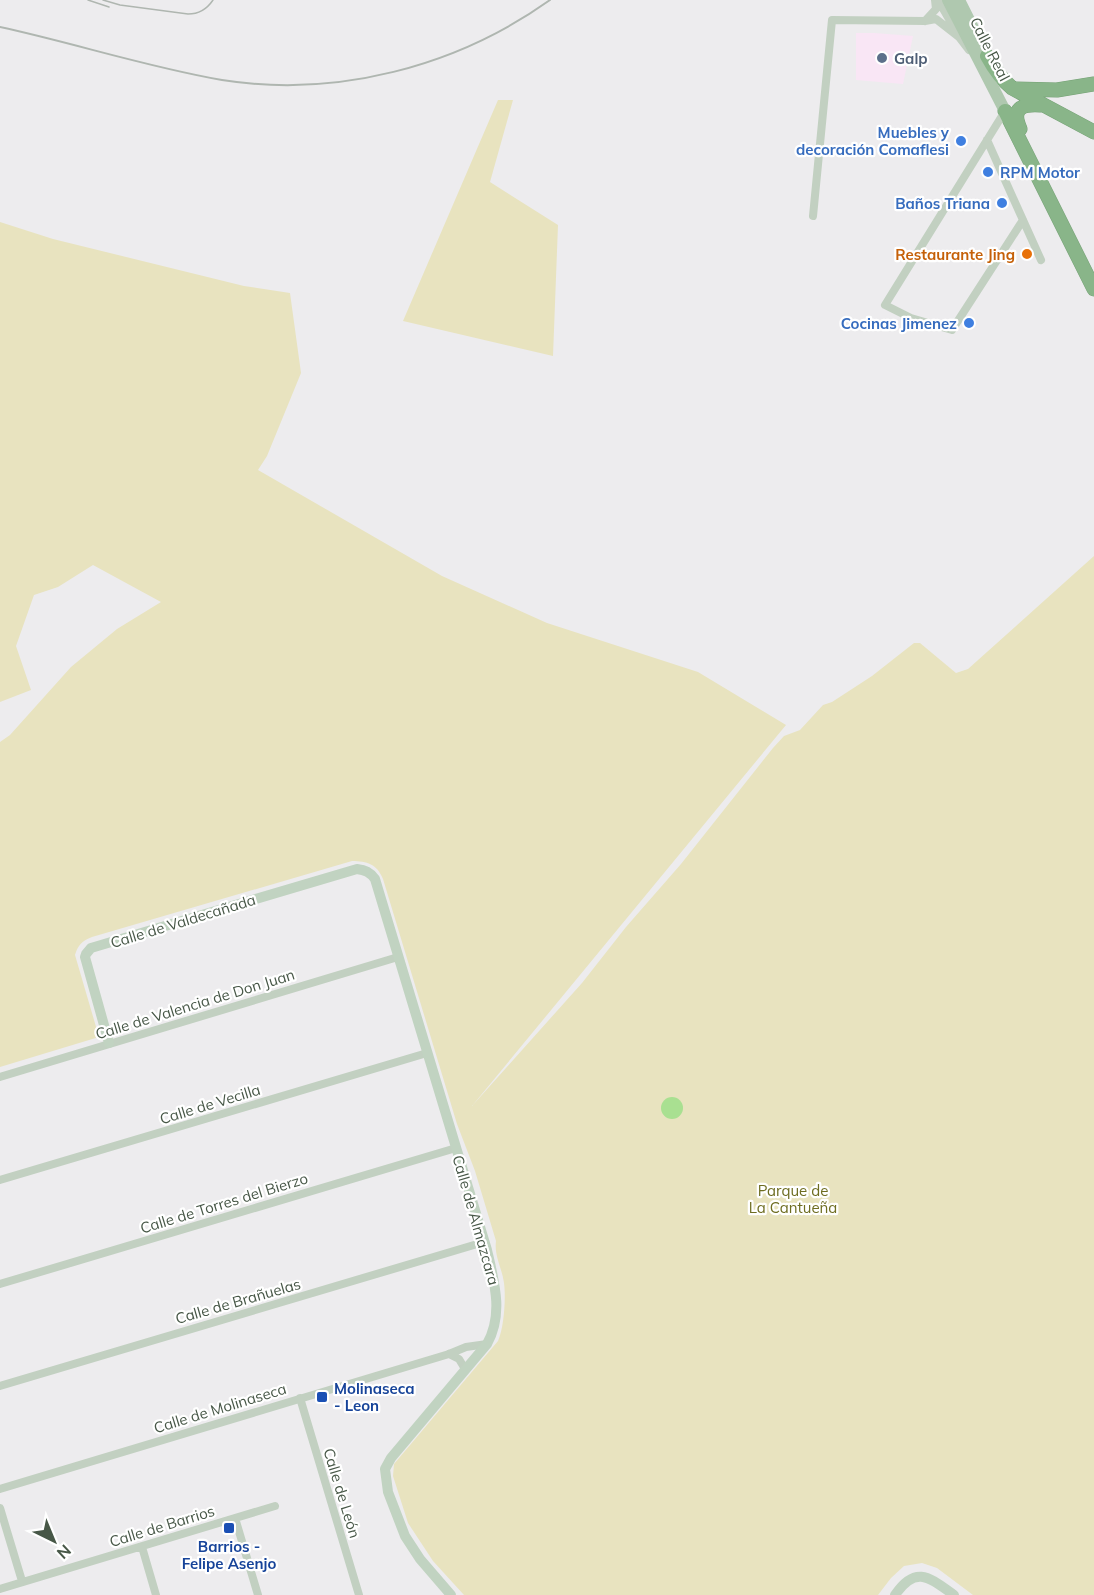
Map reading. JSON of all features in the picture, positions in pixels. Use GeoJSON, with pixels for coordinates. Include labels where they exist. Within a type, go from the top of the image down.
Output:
{"type":"FeatureCollection","features":[{"type":"Feature","properties":{"kind":"highway"},"geometry":{"type":"LineString","coordinates":[[987,56],[996,72],[1012,88],[1094,132]]}},
{"type":"Feature","properties":{"kind":"highway"},"geometry":{"type":"LineString","coordinates":[[1012,88],[1057,90],[1094,84]]}},
{"type":"Feature","properties":{"kind":"highway"},"geometry":{"type":"LineString","coordinates":[[1042,105],[1026,104],[1020,107],[1017,122],[1051,201]]}},
{"type":"Feature","properties":{"kind":"highway"},"geometry":{"type":"LineString","coordinates":[[1005,111],[1094,289]]}},
{"type":"Feature","properties":{"kind":"main road","name":"Calle Real"},"geometry":{"type":"LineString","coordinates":[[948,0],[1005,111]]}},
{"type":"Feature","properties":{"kind":"main road","name":"Calle Real"},"geometry":{"type":"LineString","coordinates":[[959,0],[987,56]]}},
{"type":"Feature","properties":{"kind":"street"},"geometry":{"type":"LineString","coordinates":[[925,21],[936,9],[937,0]]}},
{"type":"Feature","properties":{"kind":"street"},"geometry":{"type":"LineString","coordinates":[[937,0],[959,37],[984,71]]}},
{"type":"Feature","properties":{"kind":"street"},"geometry":{"type":"LineString","coordinates":[[813,216],[831,20],[925,21],[936,19],[959,37]]}},
{"type":"Feature","properties":{"kind":"street"},"geometry":{"type":"LineString","coordinates":[[1005,111],[885,305],[911,318],[952,330],[1023,220]]}},
{"type":"Feature","properties":{"kind":"street"},"geometry":{"type":"LineString","coordinates":[[987,140],[1041,260]]}},
{"type":"Feature","properties":{"kind":"street","name":"Calle de Valdecañada"},"geometry":{"type":"LineString","coordinates":[[109,1043],[85,957],[91,948],[357,869],[371,873]]}},
{"type":"Feature","properties":{"kind":"street","name":"Calle de Almazcara"},"geometry":{"type":"LineString","coordinates":[[371,873],[375,879],[428,1053],[484,1242],[497,1296],[497,1311],[492,1334],[487,1344],[391,1458],[386,1469],[388,1492],[405,1536],[451,1595]]}},
{"type":"Feature","properties":{"kind":"street","name":"Calle de Valencia de Don Juan"},"geometry":{"type":"LineString","coordinates":[[0,1077],[398,957]]}},
{"type":"Feature","properties":{"kind":"street","name":"Calle de Vecilla"},"geometry":{"type":"LineString","coordinates":[[0,1180],[428,1053]]}},
{"type":"Feature","properties":{"kind":"street","name":"Calle de Torres del Bierzo"},"geometry":{"type":"LineString","coordinates":[[0,1284],[456,1148]]}},
{"type":"Feature","properties":{"kind":"street","name":"Calle de Brañuelas"},"geometry":{"type":"LineString","coordinates":[[0,1386],[484,1242]]}},
{"type":"Feature","properties":{"kind":"street","name":"Calle de Molinaseca"},"geometry":{"type":"LineString","coordinates":[[0,1489],[466,1347],[487,1344]]}},
{"type":"Feature","properties":{"kind":"street"},"geometry":{"type":"LineString","coordinates":[[449,1354],[459,1359],[465,1369]]}},
{"type":"Feature","properties":{"kind":"street","name":"Calle de León"},"geometry":{"type":"LineString","coordinates":[[300,1398],[359,1595]]}},
{"type":"Feature","properties":{"kind":"street","name":"Calle de Barrios"},"geometry":{"type":"LineString","coordinates":[[0,1589],[275,1506]]}},
{"type":"Feature","properties":{"kind":"street"},"geometry":{"type":"LineString","coordinates":[[0,1508],[22,1581]]}},
{"type":"Feature","properties":{"kind":"street"},"geometry":{"type":"LineString","coordinates":[[235,1518],[258,1595]]}},
{"type":"Feature","properties":{"kind":"street"},"geometry":{"type":"LineString","coordinates":[[142,1547],[156,1595]]}},
{"type":"Feature","properties":{"kind":"street"},"geometry":{"type":"LineString","coordinates":[[896,1595],[902,1586],[920,1576],[929,1578],[954,1595]]}},
{"type":"Feature","properties":{"kind":"street"},"geometry":{"type":"LineString","coordinates":[[905,1595],[911,1579]]}},
{"type":"Feature","properties":{"kind":"shaded area","name":"Galp"},"geometry":{"type":"Polygon","coordinates":[[[856,33],[913,36],[903,84],[856,80],[856,33]]]}},
{"type":"Feature","properties":{"kind":"shaded area"},"geometry":{"type":"Polygon","coordinates":[[[672,1097],[680,1100],[683,1108],[680,1116],[672,1119],[664,1116],[661,1108],[664,1100],[672,1097]]]}},
{"type":"Feature","properties":{"kind":"green space"},"geometry":{"type":"Polygon","coordinates":[[[498,100],[513,100],[490,182],[558,225],[553,356],[403,321],[498,100]]]}},
{"type":"Feature","properties":{"kind":"green space","name":"Parque de La Cantueña"},"geometry":{"type":"Polygon","coordinates":[[[0,222],[53,239],[244,286],[290,293],[301,373],[267,456],[258,470],[442,576],[547,623],[698,672],[786,725],[472,1106],[582,983],[784,736],[800,730],[823,705],[832,702],[872,676],[914,643],[920,643],[956,673],[968,669],[1094,556],[1094,1595],[973,1595],[937,1568],[922,1563],[904,1566],[878,1595],[464,1595],[433,1561],[408,1523],[393,1476],[394,1464],[498,1341],[504,1313],[504,1283],[496,1252],[496,1241],[475,1171],[457,1124],[383,879],[371,864],[352,861],[86,940],[79,946],[75,955],[99,1037],[0,1067],[0,742],[10,735],[71,667],[117,629],[161,602],[93,565],[58,587],[34,595],[16,646],[31,690],[0,702],[0,222]]]}},
{"type":"Feature","properties":{"kind":"tram line"},"geometry":{"type":"LineString","coordinates":[[88,0],[109,7]]}},
{"type":"Feature","properties":{"kind":"tram line"},"geometry":{"type":"LineString","coordinates":[[103,0],[120,5],[188,14],[202,10],[213,0]]}},
{"type":"Feature","properties":{"kind":"railway"},"geometry":{"type":"LineString","coordinates":[[0,27],[222,80],[308,85],[394,72],[435,60],[514,23],[550,0]]}},
{"type":"Feature","properties":{"kind":"place","name":"Galp"},"geometry":{"type":"Point","coordinates":[882,58]}},
{"type":"Feature","properties":{"kind":"place","name":"Muebles y decoración Comaflesi"},"geometry":{"type":"Point","coordinates":[961,141]}},
{"type":"Feature","properties":{"kind":"place","name":"RPM Motor"},"geometry":{"type":"Point","coordinates":[988,172]}},
{"type":"Feature","properties":{"kind":"place","name":"Baños Triana"},"geometry":{"type":"Point","coordinates":[1002,203]}},
{"type":"Feature","properties":{"kind":"place","name":"Restaurante Jing"},"geometry":{"type":"Point","coordinates":[1027,254]}},
{"type":"Feature","properties":{"kind":"place","name":"Cocinas Jimenez"},"geometry":{"type":"Point","coordinates":[969,323]}},
{"type":"Feature","properties":{"kind":"place","name":"Molinaseca - Leon"},"geometry":{"type":"Point","coordinates":[322,1397]}},
{"type":"Feature","properties":{"kind":"place","name":"Barrios - Felipe Asenjo"},"geometry":{"type":"Point","coordinates":[229,1528]}}]}
